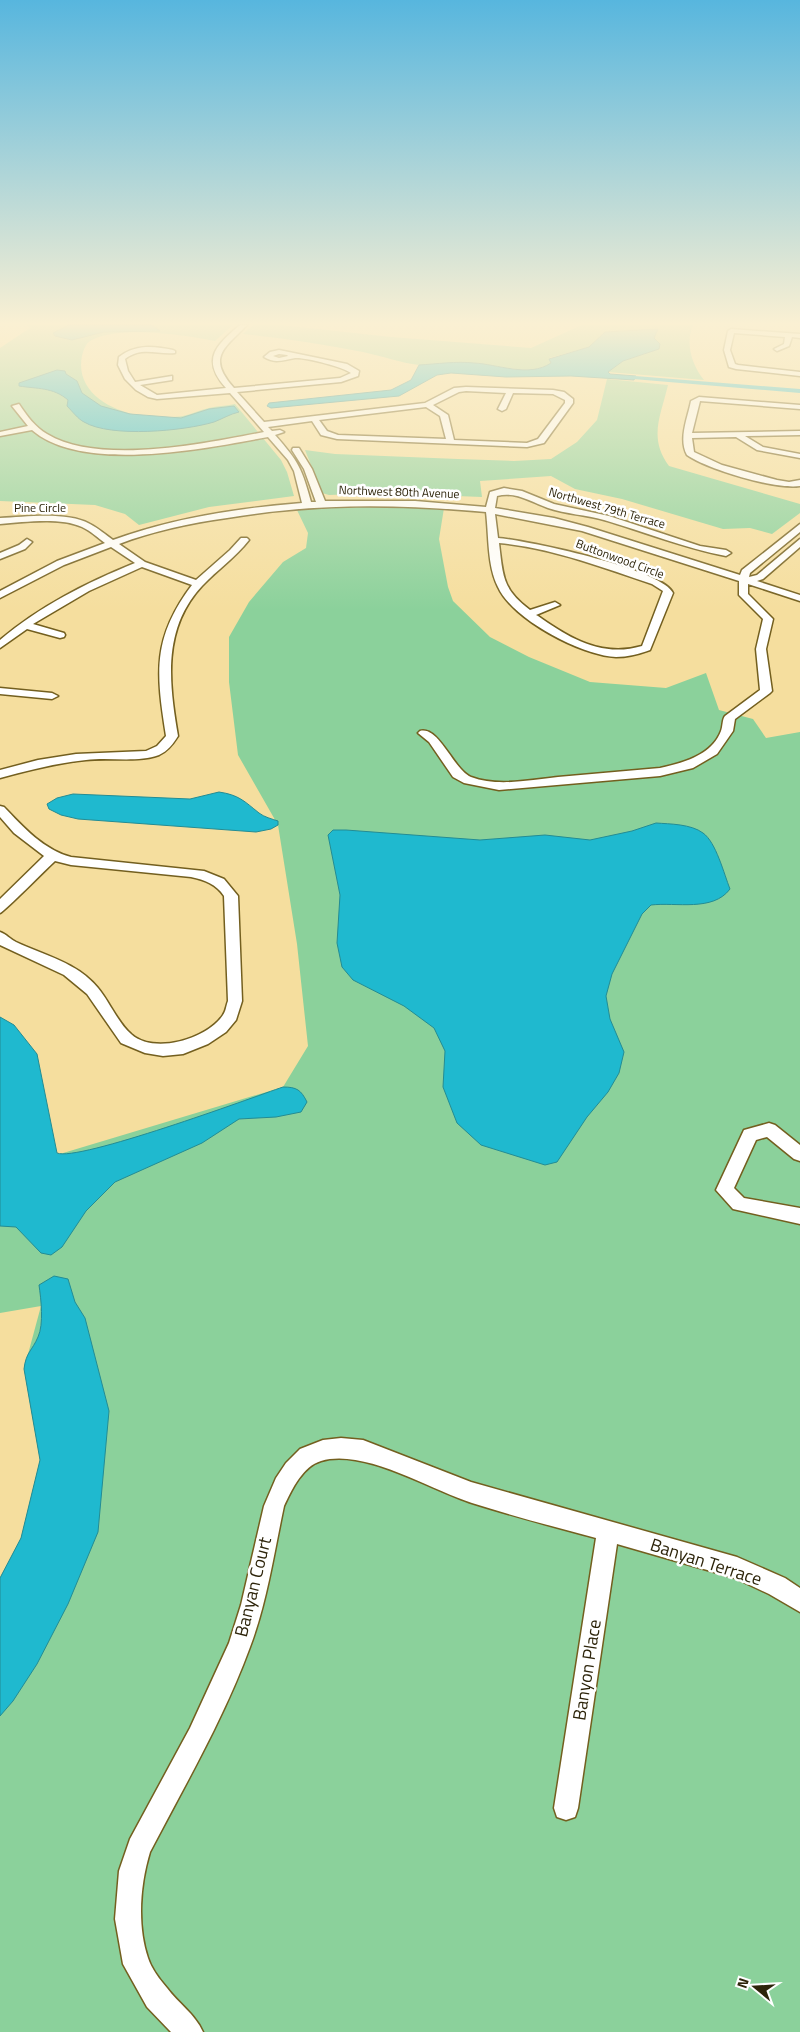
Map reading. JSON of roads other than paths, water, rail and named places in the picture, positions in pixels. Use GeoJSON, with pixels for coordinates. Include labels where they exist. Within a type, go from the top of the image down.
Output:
{"type":"FeatureCollection","features":[{"type":"Feature","properties":{"kind":"street"},"geometry":{"type":"LineString","coordinates":[[26,420],[32,428],[49,439],[86,449],[116,452],[168,449],[280,432]]}},
{"type":"Feature","properties":{"kind":"street"},"geometry":{"type":"LineString","coordinates":[[257,420],[292,459],[298,470],[306,502]]}},
{"type":"Feature","properties":{"kind":"street"},"geometry":{"type":"LineString","coordinates":[[269,420],[302,456],[320,500]]}},
{"type":"Feature","properties":{"kind":"street"},"geometry":{"type":"LineString","coordinates":[[262,425],[305,420]]}},
{"type":"Feature","properties":{"kind":"street"},"geometry":{"type":"LineString","coordinates":[[315,420],[324,433],[336,437],[516,446],[541,441],[557,420]]}},
{"type":"Feature","properties":{"kind":"street"},"geometry":{"type":"LineString","coordinates":[[445,420],[451,442]]}},
{"type":"Feature","properties":{"kind":"street"},"geometry":{"type":"LineString","coordinates":[[692,420],[686,445],[690,454],[701,460],[782,484],[800,483]]}},
{"type":"Feature","properties":{"kind":"street"},"geometry":{"type":"LineString","coordinates":[[0,434],[32,428]]}},
{"type":"Feature","properties":{"kind":"street"},"geometry":{"type":"LineString","coordinates":[[689,435],[739,436],[774,432],[800,433]]}},
{"type":"Feature","properties":{"kind":"street"},"geometry":{"type":"LineString","coordinates":[[739,436],[763,450],[800,456]]}},
{"type":"Feature","properties":{"kind":"street","name":"Northwest 79th Terrace"},"geometry":{"type":"LineString","coordinates":[[490,507],[494,494],[498,492],[519,493],[551,506],[606,518],[698,548],[726,552]]}},
{"type":"Feature","properties":{"kind":"street","name":"Northwest 80th Avenue"},"geometry":{"type":"LineString","coordinates":[[0,586],[36,567],[109,541],[206,518],[320,500],[490,507],[588,530],[745,576],[800,598]]}},
{"type":"Feature","properties":{"kind":"street","name":"Buttonwood Circle"},"geometry":{"type":"LineString","coordinates":[[490,507],[494,540],[499,578],[505,591],[528,614],[583,647],[610,654],[625,654],[646,648],[668,594],[663,586],[558,550],[521,542],[494,540]]}},
{"type":"Feature","properties":{"kind":"street","name":"Pine Circle"},"geometry":{"type":"LineString","coordinates":[[0,521],[44,519],[74,521],[87,526],[142,564],[198,584]]}},
{"type":"Feature","properties":{"kind":"street"},"geometry":{"type":"LineString","coordinates":[[424,733],[433,740],[458,774],[482,784],[499,786],[660,772],[689,765],[713,751],[727,731],[729,718],[740,708],[756,702],[766,691],[761,649],[768,619],[762,610],[744,597],[742,592],[745,576],[800,527]]}},
{"type":"Feature","properties":{"kind":"street"},"geometry":{"type":"LineString","coordinates":[[0,774],[44,762],[73,757],[138,756],[154,753],[166,746],[172,736],[164,679],[164,653],[170,628],[198,584],[236,551],[244,540]]}},
{"type":"Feature","properties":{"kind":"street","name":"Northwest 80th Avenue"},"geometry":{"type":"LineString","coordinates":[[0,595],[50,568],[109,541]]}},
{"type":"Feature","properties":{"kind":"street"},"geometry":{"type":"LineString","coordinates":[[0,556],[22,547],[27,542]]}},
{"type":"Feature","properties":{"kind":"street"},"geometry":{"type":"LineString","coordinates":[[760,577],[800,542]]}},
{"type":"Feature","properties":{"kind":"street"},"geometry":{"type":"LineString","coordinates":[[0,645],[25,625],[83,589],[142,564]]}},
{"type":"Feature","properties":{"kind":"street"},"geometry":{"type":"LineString","coordinates":[[745,576],[760,577],[800,590]]}},
{"type":"Feature","properties":{"kind":"street"},"geometry":{"type":"LineString","coordinates":[[528,614],[555,605]]}},
{"type":"Feature","properties":{"kind":"street"},"geometry":{"type":"LineString","coordinates":[[25,625],[60,635]]}},
{"type":"Feature","properties":{"kind":"street"},"geometry":{"type":"LineString","coordinates":[[0,691],[52,696]]}},
{"type":"Feature","properties":{"kind":"street"},"geometry":{"type":"LineString","coordinates":[[0,810],[19,830],[52,856],[71,861],[210,877],[224,884],[231,896],[235,1001],[231,1016],[221,1028],[183,1048],[163,1050],[145,1047],[126,1039],[92,990],[69,971],[8,944],[0,937]]}},
{"type":"Feature","properties":{"kind":"street"},"geometry":{"type":"LineString","coordinates":[[0,908],[13,892],[52,856]]}},
{"type":"Feature","properties":{"kind":"street"},"geometry":{"type":"LineString","coordinates":[[800,1154],[769,1130],[750,1134],[725,1190],[739,1204],[800,1216]]}},
{"type":"Feature","properties":{"kind":"street","name":"Banyan Court"},"geometry":{"type":"LineString","coordinates":[[189,2032],[157,1997],[136,1964],[128,1919],[132,1871],[139,1848],[198,1736],[239,1646],[252,1605],[274,1506],[283,1485],[293,1470],[307,1456],[323,1450],[341,1448],[363,1450],[471,1492],[608,1532]]}},
{"type":"Feature","properties":{"kind":"street","name":"Banyan Terrace"},"geometry":{"type":"LineString","coordinates":[[608,1532],[736,1568],[777,1586],[800,1601]]}},
{"type":"Feature","properties":{"kind":"street","name":"Banyon Place"},"geometry":{"type":"LineString","coordinates":[[566,1808],[608,1532]]}},
{"type":"Feature","properties":{"kind":"water"},"geometry":{"type":"Polygon","coordinates":[[[81,420],[219,420],[185,428],[148,431],[111,430],[81,420]]]}},
{"type":"Feature","properties":{"kind":"water"},"geometry":{"type":"Polygon","coordinates":[[[219,792],[241,799],[261,814],[278,821],[278,825],[271,829],[256,832],[78,819],[61,815],[49,809],[47,804],[57,798],[73,794],[190,799],[219,792]]]}},
{"type":"Feature","properties":{"kind":"water"},"geometry":{"type":"Polygon","coordinates":[[[656,823],[687,826],[698,830],[708,837],[716,851],[730,889],[714,901],[694,904],[651,905],[642,914],[612,974],[606,996],[610,1019],[624,1052],[619,1073],[608,1092],[587,1117],[557,1162],[545,1165],[481,1145],[457,1123],[443,1087],[445,1051],[434,1028],[404,1006],[353,980],[342,967],[337,943],[340,895],[328,835],[333,830],[346,830],[480,840],[545,835],[590,840],[632,831],[656,823]]]}},
{"type":"Feature","properties":{"kind":"water"},"geometry":{"type":"Polygon","coordinates":[[[0,1017],[14,1025],[37,1054],[57,1153],[71,1153],[97,1148],[129,1139],[283,1087],[298,1090],[307,1102],[301,1112],[276,1117],[239,1119],[202,1143],[115,1182],[86,1211],[62,1247],[51,1255],[41,1253],[16,1227],[0,1226],[0,1017]]]}},
{"type":"Feature","properties":{"kind":"water"},"geometry":{"type":"Polygon","coordinates":[[[54,1276],[68,1279],[75,1302],[85,1318],[109,1411],[98,1532],[68,1604],[37,1664],[13,1701],[0,1716],[0,1578],[21,1538],[40,1460],[24,1369],[26,1359],[40,1332],[39,1285],[54,1276]]]}}]}
